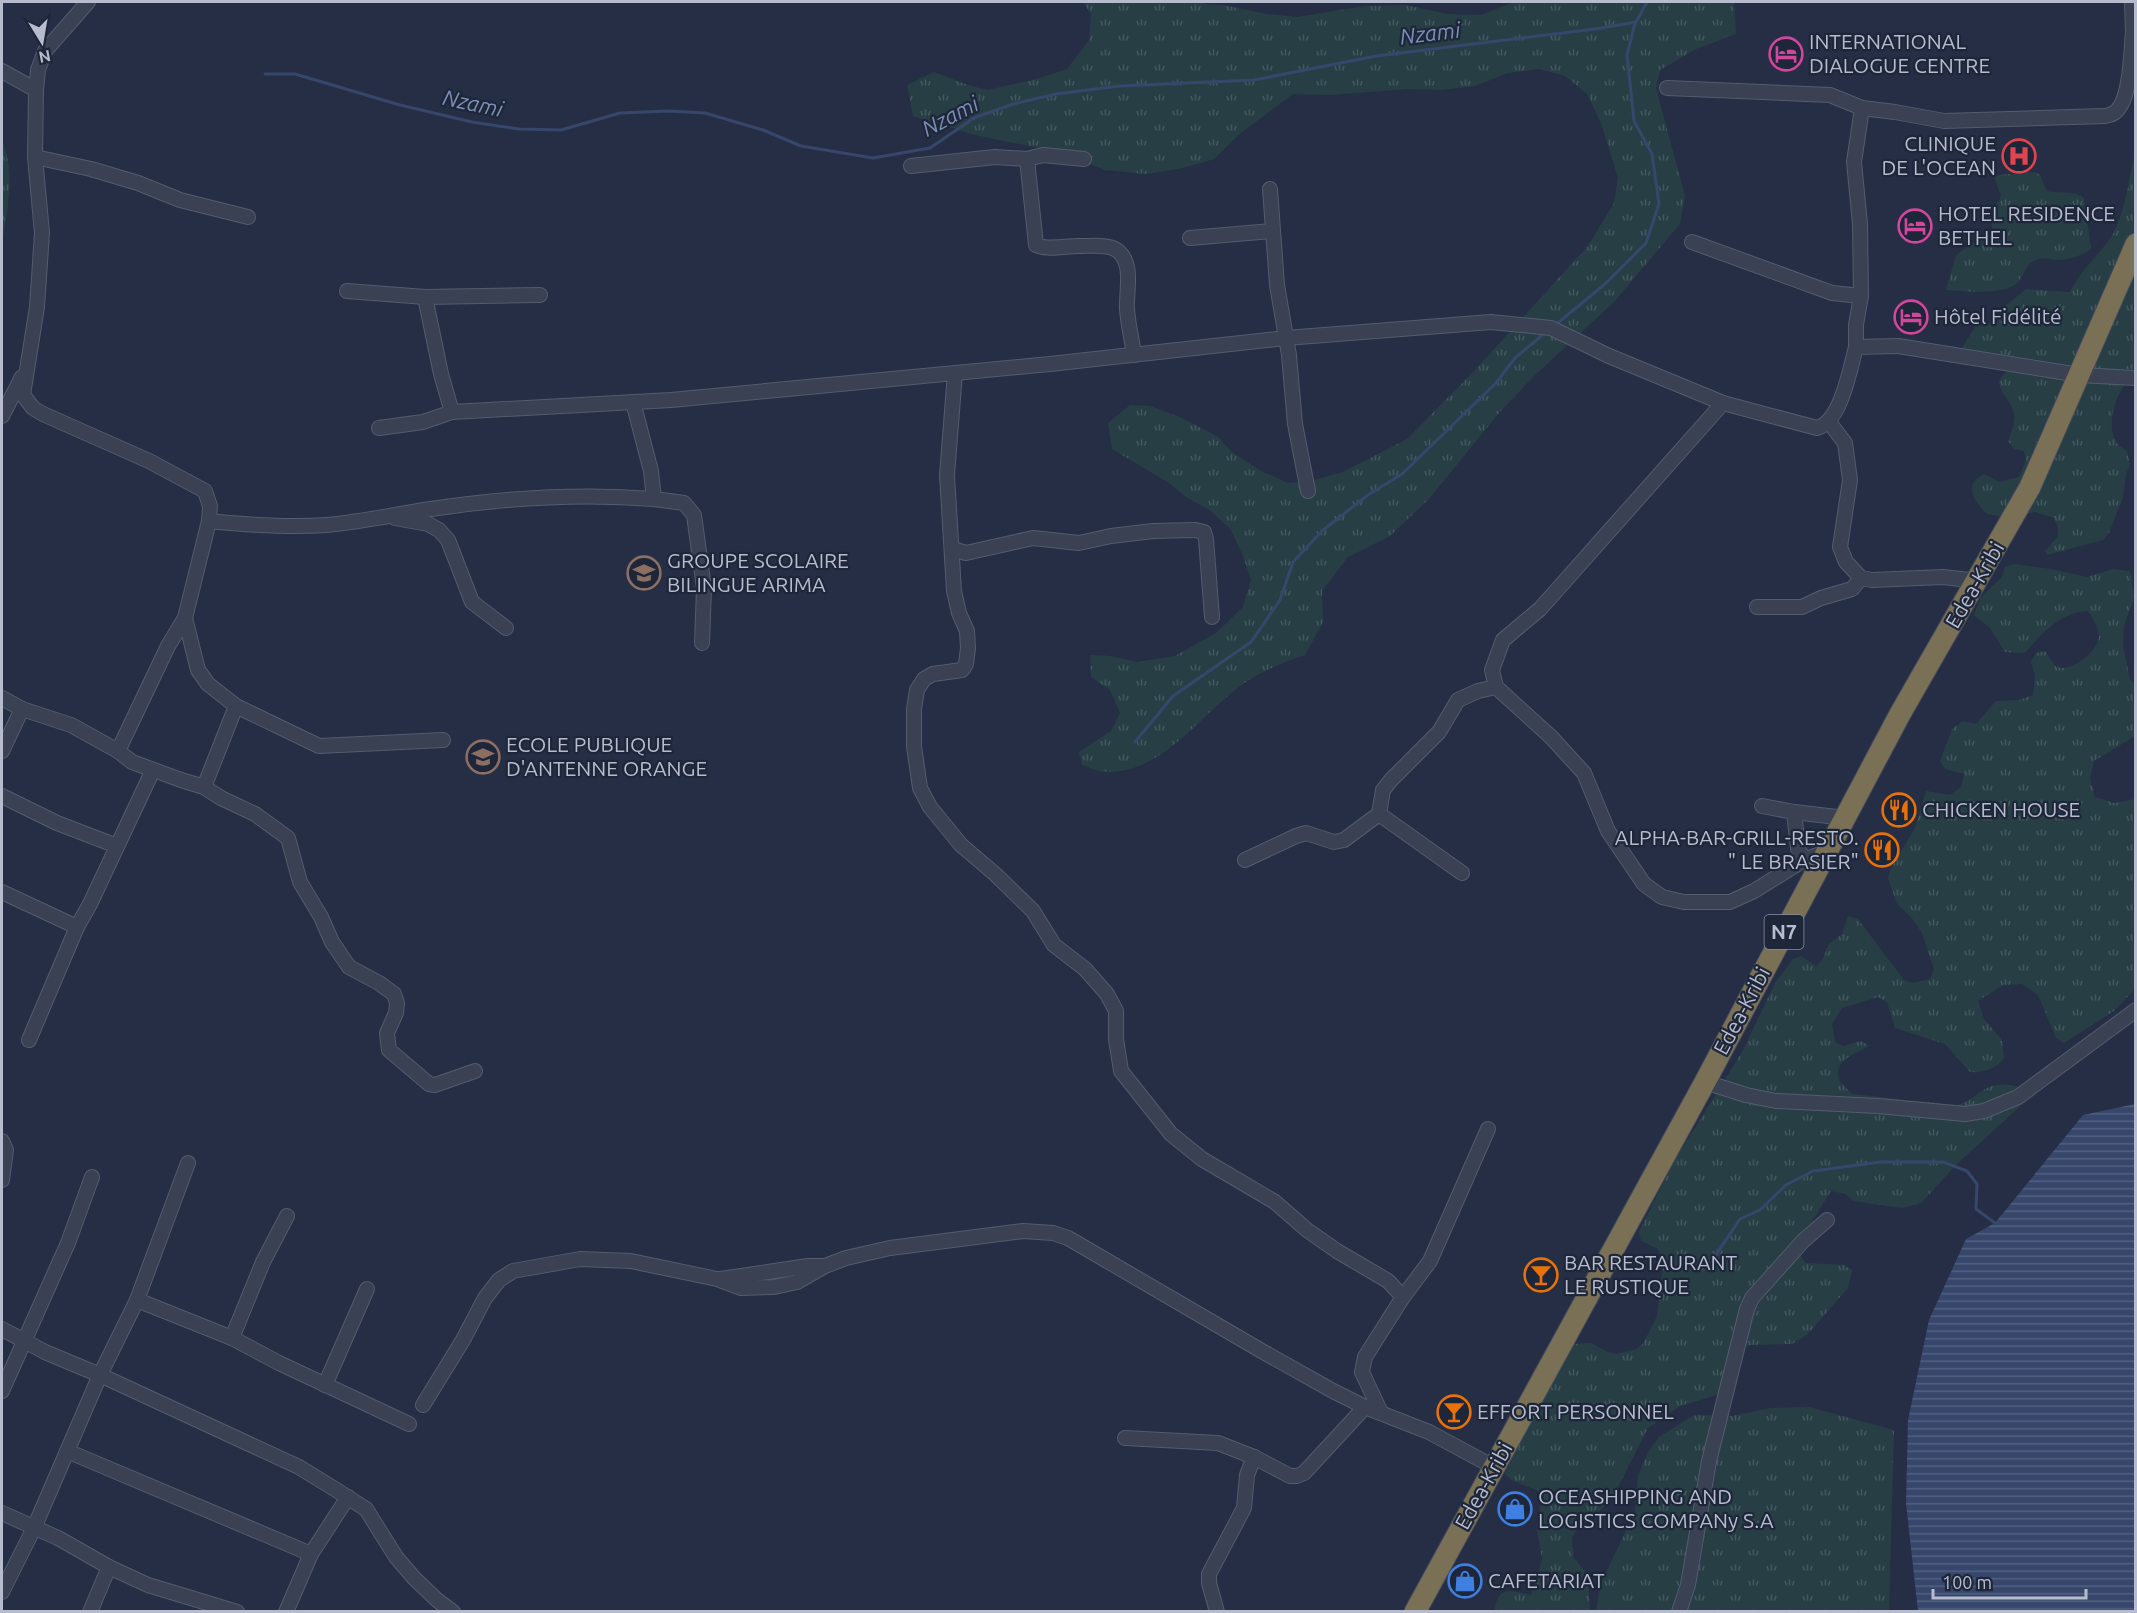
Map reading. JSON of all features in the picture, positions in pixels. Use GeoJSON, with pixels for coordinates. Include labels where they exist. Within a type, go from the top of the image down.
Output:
{"type":"FeatureCollection","features":[{"type":"Feature","properties":{"kind":"highway","name":"Edea-Kribi"},"geometry":{"type":"LineString","coordinates":[[1415,1611],[1704,1082],[1900,714],[2030,487],[2136,244]]}},
{"type":"Feature","properties":{"kind":"street"},"geometry":{"type":"LineString","coordinates":[[88,2],[45,51],[38,70],[35,157],[42,232],[37,307],[23,395],[33,408],[149,460],[204,491],[210,506],[209,521],[185,618],[168,646],[118,751]]}},
{"type":"Feature","properties":{"kind":"street"},"geometry":{"type":"LineString","coordinates":[[1667,87],[1830,95],[1862,108],[1944,121],[2105,116],[2114,113],[2121,105],[2127,90],[2134,32],[2132,2]]}},
{"type":"Feature","properties":{"kind":"street"},"geometry":{"type":"LineString","coordinates":[[2,71],[36,90]]}},
{"type":"Feature","properties":{"kind":"street"},"geometry":{"type":"LineString","coordinates":[[379,428],[423,422],[452,412],[633,402],[955,373],[1286,338],[1491,322],[1551,327],[1609,356],[1723,403],[1817,428],[1824,427],[1842,398],[1856,347],[1856,325],[1861,296],[1860,224],[1854,162],[1862,108]]}},
{"type":"Feature","properties":{"kind":"street"},"geometry":{"type":"LineString","coordinates":[[911,166],[995,157],[1027,159],[1043,155],[1084,159]]}},
{"type":"Feature","properties":{"kind":"street"},"geometry":{"type":"LineString","coordinates":[[35,157],[138,183],[180,200],[248,217]]}},
{"type":"Feature","properties":{"kind":"street"},"geometry":{"type":"LineString","coordinates":[[1027,159],[1036,245],[1041,247],[1074,245],[1107,247],[1117,250],[1124,259],[1127,270],[1127,309],[1134,355]]}},
{"type":"Feature","properties":{"kind":"street"},"geometry":{"type":"LineString","coordinates":[[1270,189],[1277,285],[1286,338],[1295,424],[1308,491]]}},
{"type":"Feature","properties":{"kind":"street"},"geometry":{"type":"LineString","coordinates":[[1190,238],[1272,231]]}},
{"type":"Feature","properties":{"kind":"street"},"geometry":{"type":"LineString","coordinates":[[1692,243],[1832,293],[1861,296]]}},
{"type":"Feature","properties":{"kind":"street"},"geometry":{"type":"LineString","coordinates":[[346,291],[425,297],[540,295]]}},
{"type":"Feature","properties":{"kind":"street"},"geometry":{"type":"LineString","coordinates":[[425,297],[441,374],[452,412]]}},
{"type":"Feature","properties":{"kind":"street"},"geometry":{"type":"LineString","coordinates":[[1856,347],[1898,346],[2080,375],[2136,378]]}},
{"type":"Feature","properties":{"kind":"street"},"geometry":{"type":"LineString","coordinates":[[2,416],[26,370]]}},
{"type":"Feature","properties":{"kind":"street"},"geometry":{"type":"LineString","coordinates":[[955,373],[947,475],[954,591],[967,631],[968,648],[966,664],[962,670],[933,674],[924,679],[917,690],[914,710],[914,746],[920,788],[930,807],[961,845],[1033,911],[1054,945],[1085,969],[1107,994],[1116,1011],[1116,1040],[1121,1071],[1171,1134],[1202,1159],[1275,1202],[1337,1251],[1388,1281],[1403,1297]]}},
{"type":"Feature","properties":{"kind":"street"},"geometry":{"type":"LineString","coordinates":[[633,402],[651,471],[654,499]]}},
{"type":"Feature","properties":{"kind":"street"},"geometry":{"type":"LineString","coordinates":[[1478,691],[1492,670],[1503,640],[1540,609],[1723,403]]}},
{"type":"Feature","properties":{"kind":"street"},"geometry":{"type":"LineString","coordinates":[[1829,422],[1845,443],[1850,480],[1840,547],[1846,562],[1861,578],[1872,580],[1943,577],[1978,580]]}},
{"type":"Feature","properties":{"kind":"street"},"geometry":{"type":"LineString","coordinates":[[209,521],[280,527],[329,525],[434,509],[508,501],[610,496],[684,503],[694,515],[704,588],[702,643]]}},
{"type":"Feature","properties":{"kind":"street"},"geometry":{"type":"LineString","coordinates":[[384,517],[428,524],[439,530],[448,540],[472,602],[506,628]]}},
{"type":"Feature","properties":{"kind":"street"},"geometry":{"type":"LineString","coordinates":[[953,549],[966,552],[1033,538],[1079,543],[1110,536],[1153,531],[1195,530],[1204,532],[1212,617]]}},
{"type":"Feature","properties":{"kind":"street"},"geometry":{"type":"LineString","coordinates":[[1757,607],[1802,607],[1821,598],[1852,590],[1861,578]]}},
{"type":"Feature","properties":{"kind":"street"},"geometry":{"type":"LineString","coordinates":[[185,618],[198,670],[208,684],[236,706],[319,746],[443,740]]}},
{"type":"Feature","properties":{"kind":"street"},"geometry":{"type":"LineString","coordinates":[[1492,670],[1496,687],[1551,737],[1584,773],[1608,831],[1644,884],[1662,897],[1684,902],[1730,902],[1754,891],[1804,860],[1827,851]]}},
{"type":"Feature","properties":{"kind":"street"},"geometry":{"type":"LineString","coordinates":[[1245,860],[1306,833],[1334,842],[1344,840],[1379,814],[1383,790],[1439,732],[1458,700],[1478,691],[1496,687]]}},
{"type":"Feature","properties":{"kind":"street"},"geometry":{"type":"LineString","coordinates":[[2,698],[22,709],[71,725],[118,751],[132,762],[204,787],[255,814],[288,838],[300,882],[337,950],[349,967],[394,994],[397,1003],[396,1013],[387,1033],[389,1050],[429,1084],[435,1085],[475,1071]]}},
{"type":"Feature","properties":{"kind":"street"},"geometry":{"type":"LineString","coordinates":[[204,787],[236,706]]}},
{"type":"Feature","properties":{"kind":"street"},"geometry":{"type":"LineString","coordinates":[[2,751],[22,709]]}},
{"type":"Feature","properties":{"kind":"street"},"geometry":{"type":"LineString","coordinates":[[29,1040],[77,927],[153,770]]}},
{"type":"Feature","properties":{"kind":"street"},"geometry":{"type":"LineString","coordinates":[[2,796],[57,823],[117,846]]}},
{"type":"Feature","properties":{"kind":"street"},"geometry":{"type":"LineString","coordinates":[[1762,806],[1845,818]]}},
{"type":"Feature","properties":{"kind":"street"},"geometry":{"type":"LineString","coordinates":[[1794,812],[1798,848],[1804,860]]}},
{"type":"Feature","properties":{"kind":"street"},"geometry":{"type":"LineString","coordinates":[[1379,814],[1462,873]]}},
{"type":"Feature","properties":{"kind":"street"},"geometry":{"type":"LineString","coordinates":[[2,892],[77,927]]}},
{"type":"Feature","properties":{"kind":"street"},"geometry":{"type":"LineString","coordinates":[[1704,1082],[1746,1095],[1776,1101],[1878,1106],[1965,1114],[1984,1112],[2018,1097],[2136,1010]]}},
{"type":"Feature","properties":{"kind":"street"},"geometry":{"type":"LineString","coordinates":[[1381,1413],[1362,1372],[1365,1357],[1403,1297],[1430,1261],[1488,1129]]}},
{"type":"Feature","properties":{"kind":"street"},"geometry":{"type":"LineString","coordinates":[[2,1141],[6,1150],[2,1180]]}},
{"type":"Feature","properties":{"kind":"street"},"geometry":{"type":"LineString","coordinates":[[2,1592],[34,1528],[100,1375],[137,1300],[188,1162]]}},
{"type":"Feature","properties":{"kind":"street"},"geometry":{"type":"LineString","coordinates":[[2,1391],[68,1243],[92,1177]]}},
{"type":"Feature","properties":{"kind":"street"},"geometry":{"type":"LineString","coordinates":[[232,1338],[263,1262],[287,1216]]}},
{"type":"Feature","properties":{"kind":"street"},"geometry":{"type":"LineString","coordinates":[[1679,1611],[1688,1585],[1709,1461],[1747,1309],[1752,1298],[1803,1241],[1827,1220]]}},
{"type":"Feature","properties":{"kind":"street"},"geometry":{"type":"LineString","coordinates":[[423,1405],[463,1340],[485,1298],[499,1280],[513,1271],[580,1259],[631,1261],[717,1280],[741,1288],[774,1287],[797,1282],[825,1266],[846,1258],[890,1248],[1023,1231],[1053,1233],[1068,1238],[1260,1350],[1365,1407],[1429,1432],[1494,1467]]}},
{"type":"Feature","properties":{"kind":"street"},"geometry":{"type":"LineString","coordinates":[[325,1385],[367,1289]]}},
{"type":"Feature","properties":{"kind":"street"},"geometry":{"type":"LineString","coordinates":[[137,1300],[232,1338],[409,1424]]}},
{"type":"Feature","properties":{"kind":"street"},"geometry":{"type":"LineString","coordinates":[[2,1329],[76,1366],[298,1467],[348,1497],[366,1509],[396,1557],[414,1578],[437,1600],[453,1611]]}},
{"type":"Feature","properties":{"kind":"street"},"geometry":{"type":"LineString","coordinates":[[1125,1438],[1218,1443],[1254,1457],[1290,1476],[1297,1476],[1304,1473],[1365,1407]]}},
{"type":"Feature","properties":{"kind":"street"},"geometry":{"type":"LineString","coordinates":[[67,1451],[311,1554]]}},
{"type":"Feature","properties":{"kind":"street"},"geometry":{"type":"LineString","coordinates":[[1217,1611],[1209,1583],[1209,1574],[1244,1508],[1247,1475],[1254,1457]]}},
{"type":"Feature","properties":{"kind":"street"},"geometry":{"type":"LineString","coordinates":[[286,1611],[311,1554],[348,1497]]}},
{"type":"Feature","properties":{"kind":"street"},"geometry":{"type":"LineString","coordinates":[[2,1513],[67,1542],[109,1567],[148,1585],[237,1611]]}},
{"type":"Feature","properties":{"kind":"street"},"geometry":{"type":"LineString","coordinates":[[90,1611],[109,1567]]}},
{"type":"Feature","properties":{"kind":"green space"},"geometry":{"type":"Polygon","coordinates":[[[1083,2],[1201,2],[1297,17],[1366,6],[1406,5],[1448,14],[1481,15],[1514,2],[1734,2],[1736,34],[1696,49],[1660,70],[1656,88],[1685,196],[1680,224],[1614,302],[1533,377],[1498,414],[1429,499],[1390,536],[1348,557],[1322,591],[1323,622],[1305,655],[1252,679],[1235,690],[1174,745],[1157,757],[1139,766],[1120,771],[1100,771],[1082,765],[1079,752],[1111,731],[1120,713],[1110,690],[1091,677],[1090,655],[1110,656],[1137,662],[1175,656],[1216,633],[1243,607],[1251,580],[1231,530],[1211,511],[1112,449],[1108,423],[1130,405],[1150,406],[1182,418],[1218,437],[1233,453],[1263,472],[1288,483],[1311,481],[1343,472],[1407,439],[1475,370],[1588,246],[1614,203],[1618,178],[1601,123],[1587,94],[1565,76],[1539,69],[1508,73],[1475,86],[1441,90],[1407,89],[1330,95],[1293,94],[1242,132],[1214,159],[1183,168],[1146,174],[1106,170],[1049,150],[975,135],[913,116],[907,85],[934,72],[987,90],[1033,80],[1067,69],[1089,40],[1091,14],[1083,2]]]}},
{"type":"Feature","properties":{"kind":"green space"},"geometry":{"type":"Polygon","coordinates":[[[2,141],[9,166],[9,179],[8,206],[2,244],[2,141]]]}},
{"type":"Feature","properties":{"kind":"green space"},"geometry":{"type":"Polygon","coordinates":[[[2135,152],[2135,369],[2096,369],[1962,348],[1976,325],[1997,323],[2003,308],[2026,289],[2070,292],[2116,229],[2126,196],[2135,152]]]}},
{"type":"Feature","properties":{"kind":"green space"},"geometry":{"type":"Polygon","coordinates":[[[2035,172],[2040,175],[2047,191],[2072,193],[2084,198],[2091,249],[2071,258],[2034,260],[2028,265],[2018,282],[2004,289],[1984,292],[1946,290],[1956,255],[1992,230],[1992,210],[2001,195],[1994,177],[2035,172]]]}},
{"type":"Feature","properties":{"kind":"green space"},"geometry":{"type":"Polygon","coordinates":[[[2015,368],[2126,383],[2115,403],[2112,428],[2116,442],[2127,451],[2130,465],[2126,474],[2123,497],[2109,533],[2103,540],[2047,555],[2045,551],[2058,536],[2058,527],[2054,518],[2035,512],[2006,517],[1987,514],[1975,499],[1972,488],[1977,478],[1984,474],[2000,482],[2019,477],[2026,460],[2024,451],[2014,449],[2008,441],[2014,424],[2014,413],[1999,383],[2006,373],[2015,368]]]}},
{"type":"Feature","properties":{"kind":"green space"},"geometry":{"type":"Polygon","coordinates":[[[2014,564],[2087,577],[2113,569],[2130,571],[2134,597],[2124,626],[2123,645],[2130,680],[2135,684],[2135,736],[2094,761],[2090,779],[2095,797],[2114,803],[2135,799],[2135,989],[2114,1011],[2064,1043],[2056,1038],[2038,995],[2022,984],[2003,985],[1978,1001],[1984,1019],[2002,1040],[2004,1058],[1993,1068],[1975,1072],[1970,1072],[1945,1044],[1895,1028],[1887,1002],[1878,997],[1842,1008],[1832,1024],[1835,1042],[1843,1046],[1861,1041],[1869,1046],[1847,1058],[1839,1067],[1839,1079],[1852,1094],[1956,1105],[1968,1101],[1985,1089],[2006,1084],[2027,1089],[2029,1098],[1958,1163],[1921,1203],[1902,1208],[1853,1201],[1846,1194],[1831,1191],[1811,1223],[1797,1237],[1800,1255],[1806,1263],[1844,1265],[1852,1270],[1848,1288],[1808,1334],[1792,1344],[1751,1345],[1731,1351],[1726,1360],[1723,1388],[1717,1395],[1680,1406],[1648,1428],[1613,1497],[1599,1512],[1581,1520],[1572,1538],[1573,1557],[1585,1571],[1588,1580],[1590,1611],[1497,1612],[1496,1602],[1503,1593],[1512,1591],[1531,1595],[1542,1559],[1537,1530],[1542,1492],[1513,1481],[1505,1474],[1573,1344],[1591,1343],[1616,1354],[1636,1349],[1643,1344],[1657,1316],[1663,1266],[1658,1249],[1641,1241],[1639,1232],[1673,1163],[1742,1052],[1775,983],[1793,959],[1801,956],[1816,966],[1823,959],[1828,945],[1842,934],[1848,916],[1858,919],[1904,980],[1913,983],[1930,979],[1934,969],[1922,933],[1911,917],[1897,904],[1888,878],[1890,870],[1915,828],[1926,791],[1950,795],[1961,787],[1964,774],[1945,769],[1940,761],[1952,729],[1963,721],[1976,724],[1996,701],[2019,700],[2033,695],[2035,676],[2031,661],[2036,653],[2045,651],[2056,666],[2068,667],[2082,660],[2098,642],[2098,630],[2088,611],[2078,612],[2061,619],[2045,631],[2025,653],[2005,652],[1990,628],[1974,615],[1981,597],[2002,577],[2005,567],[2014,564]]]}},
{"type":"Feature","properties":{"kind":"green space"},"geometry":{"type":"Polygon","coordinates":[[[1809,1407],[1894,1430],[1889,1611],[1596,1612],[1600,1585],[1635,1512],[1638,1476],[1648,1452],[1659,1437],[1694,1415],[1732,1416],[1770,1408],[1809,1407]]]}},
{"type":"Feature","properties":{"kind":"water"},"geometry":{"type":"Polygon","coordinates":[[[2135,1104],[2135,1611],[1918,1611],[1906,1503],[1908,1420],[1929,1320],[1966,1239],[1995,1223],[2083,1115],[2135,1104]]]}},
{"type":"Feature","properties":{"kind":"waterway","name":"Nzami"},"geometry":{"type":"LineString","coordinates":[[265,74],[295,74],[400,105],[472,122],[519,129],[561,130],[620,113],[668,111],[705,113],[763,130],[801,146],[873,158],[930,148],[974,118],[1013,104],[1056,94],[1119,86],[1254,80],[1376,56],[1595,29],[1636,22],[1647,2]]}},
{"type":"Feature","properties":{"kind":"waterway"},"geometry":{"type":"LineString","coordinates":[[1554,326],[1605,284],[1646,243],[1659,204],[1652,154],[1634,121],[1627,55],[1635,23]]}},
{"type":"Feature","properties":{"kind":"waterway"},"geometry":{"type":"LineString","coordinates":[[1135,742],[1173,696],[1251,642],[1280,600],[1293,562],[1322,531],[1368,495],[1402,474],[1496,383],[1515,358],[1546,332]]}},
{"type":"Feature","properties":{"kind":"waterway"},"geometry":{"type":"LineString","coordinates":[[1709,1265],[1740,1219],[1760,1210],[1786,1185],[1813,1171],[1880,1162],[1943,1162],[1967,1171],[1977,1184],[1976,1209],[1995,1223]]}},
{"type":"Feature","properties":{"kind":"place","name":"INTERNATIONAL DIALOGUE CENTRE"},"geometry":{"type":"Point","coordinates":[1786,54]}},
{"type":"Feature","properties":{"kind":"place","name":"CLINIQUE DE L'OCEAN"},"geometry":{"type":"Point","coordinates":[2019,156]}},
{"type":"Feature","properties":{"kind":"place","name":"HOTEL RESIDENCE BETHEL"},"geometry":{"type":"Point","coordinates":[1915,226]}},
{"type":"Feature","properties":{"kind":"place","name":"Hôtel Fidélité"},"geometry":{"type":"Point","coordinates":[1911,317]}},
{"type":"Feature","properties":{"kind":"place","name":"GROUPE SCOLAIRE BILINGUE ARIMA"},"geometry":{"type":"Point","coordinates":[644,573]}},
{"type":"Feature","properties":{"kind":"place","name":"ECOLE PUBLIQUE D'ANTENNE ORANGE"},"geometry":{"type":"Point","coordinates":[483,757]}},
{"type":"Feature","properties":{"kind":"place","name":"CHICKEN HOUSE"},"geometry":{"type":"Point","coordinates":[1899,810]}},
{"type":"Feature","properties":{"kind":"place","name":"ALPHA-BAR-GRILL-RESTO. \" LE BRASIER\""},"geometry":{"type":"Point","coordinates":[1882,850]}},
{"type":"Feature","properties":{"kind":"place","name":"BAR RESTAURANT LE RUSTIQUE"},"geometry":{"type":"Point","coordinates":[1541,1275]}},
{"type":"Feature","properties":{"kind":"place","name":"EFFORT PERSONNEL"},"geometry":{"type":"Point","coordinates":[1454,1412]}},
{"type":"Feature","properties":{"kind":"place","name":"OCEASHIPPING AND LOGISTICS COMPANy S.A"},"geometry":{"type":"Point","coordinates":[1515,1509]}},
{"type":"Feature","properties":{"kind":"place","name":"CAFETARIAT"},"geometry":{"type":"Point","coordinates":[1465,1581]}}]}
